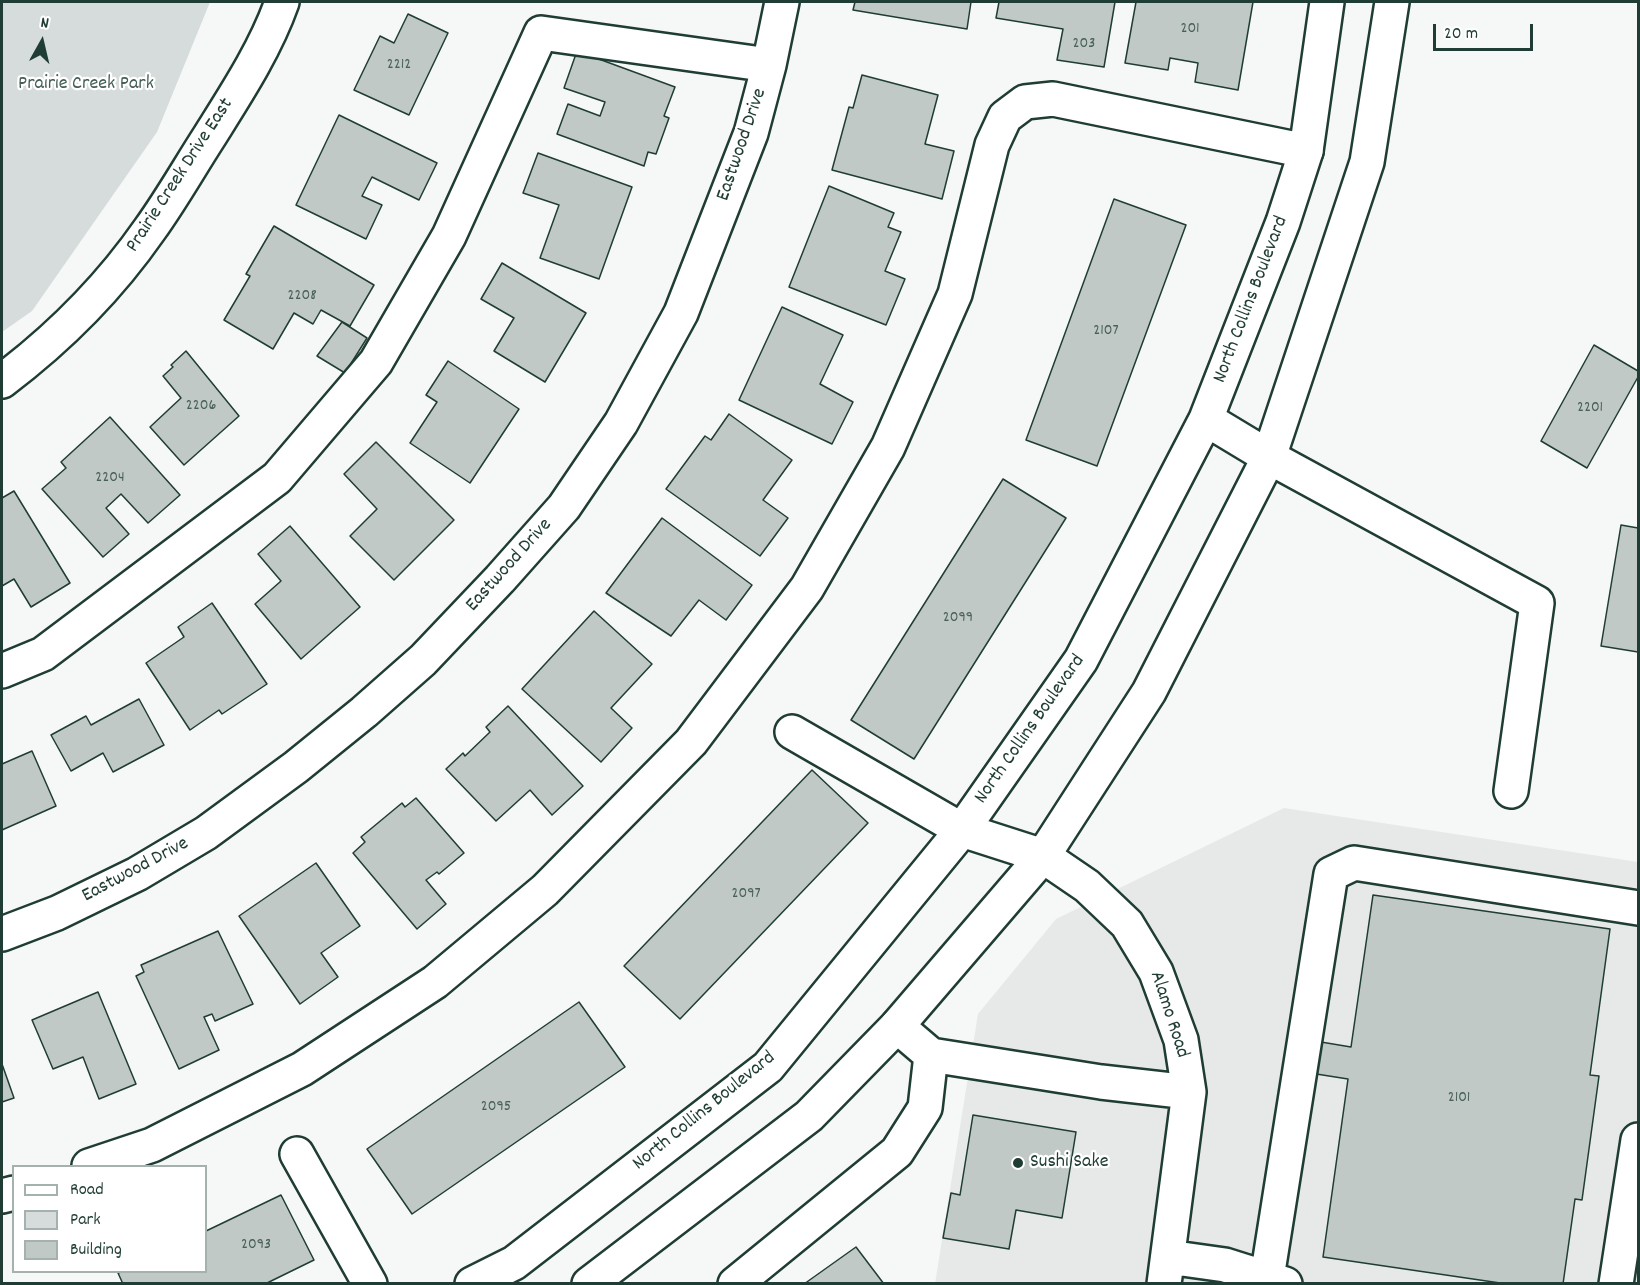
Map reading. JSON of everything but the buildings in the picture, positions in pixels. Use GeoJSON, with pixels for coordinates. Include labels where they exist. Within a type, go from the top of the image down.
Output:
{"type":"FeatureCollection","features":[{"type":"Feature","properties":{"kind":"main road","name":"Prairie Creek Drive East"},"geometry":{"type":"LineString","coordinates":[[2,381],[38,354],[98,295],[150,229],[220,120],[272,31],[282,2]]}},
{"type":"Feature","properties":{"kind":"main road","name":"Eastwood Drive"},"geometry":{"type":"LineString","coordinates":[[2,934],[57,913],[137,874],[206,833],[296,767],[423,660],[564,507],[621,423],[681,313],[751,133],[769,65],[782,2]]}},
{"type":"Feature","properties":{"kind":"main road","name":"North Collins Boulevard"},"geometry":{"type":"LineString","coordinates":[[472,1284],[514,1263],[768,1067],[962,830],[1081,660],[1206,419],[1283,222],[1306,151],[1328,2]]}},
{"type":"Feature","properties":{"kind":"main road"},"geometry":{"type":"LineString","coordinates":[[589,1284],[809,1116],[897,1026],[1043,856],[1149,693],[1269,457],[1367,162],[1392,2]]}},
{"type":"Feature","properties":{"kind":"main road"},"geometry":{"type":"LineString","coordinates":[[2,671],[43,654],[277,478],[376,362],[449,236],[541,33],[769,65]]}},
{"type":"Feature","properties":{"kind":"main road"},"geometry":{"type":"LineString","coordinates":[[95,1165],[152,1145],[302,1069],[435,982],[545,890],[691,742],[807,588],[888,447],[955,294],[992,145],[1005,117],[1025,102],[1053,99],[1306,151]]}},
{"type":"Feature","properties":{"kind":"main road"},"geometry":{"type":"LineString","coordinates":[[1206,419],[1269,457],[1537,603],[1511,791]]}},
{"type":"Feature","properties":{"kind":"main road","name":"Alamo Road"},"geometry":{"type":"LineString","coordinates":[[792,732],[962,830],[1043,856],[1087,886],[1127,924],[1156,972],[1181,1040],[1189,1092],[1166,1270]]}},
{"type":"Feature","properties":{"kind":"main road"},"geometry":{"type":"LineString","coordinates":[[1166,1270],[1225,1265],[1276,1281],[1331,874],[1354,863],[1638,908]]}},
{"type":"Feature","properties":{"kind":"main road"},"geometry":{"type":"LineString","coordinates":[[897,1026],[931,1055],[1101,1082],[1189,1092]]}},
{"type":"Feature","properties":{"kind":"main road"},"geometry":{"type":"LineString","coordinates":[[735,1284],[897,1152],[925,1108],[931,1055]]}},
{"type":"Feature","properties":{"kind":"main road"},"geometry":{"type":"LineString","coordinates":[[1616,1284],[1631,1230],[1638,1140]]}},
{"type":"Feature","properties":{"kind":"main road"},"geometry":{"type":"LineString","coordinates":[[297,1154],[370,1284]]}},
{"type":"Feature","properties":{"kind":"shaded area"},"geometry":{"type":"Polygon","coordinates":[[[1284,808],[1638,862],[1638,1283],[935,1284],[978,1014],[1056,919],[1284,808]]]}},
{"type":"Feature","properties":{"kind":"green space","name":"Prairie Creek Park"},"geometry":{"type":"Polygon","coordinates":[[[2,2],[210,2],[157,132],[32,311],[2,332],[2,2]]]}},
{"type":"Feature","properties":{"kind":"place","name":"Sushi Sake"},"geometry":{"type":"Point","coordinates":[1018,1163]}}]}
